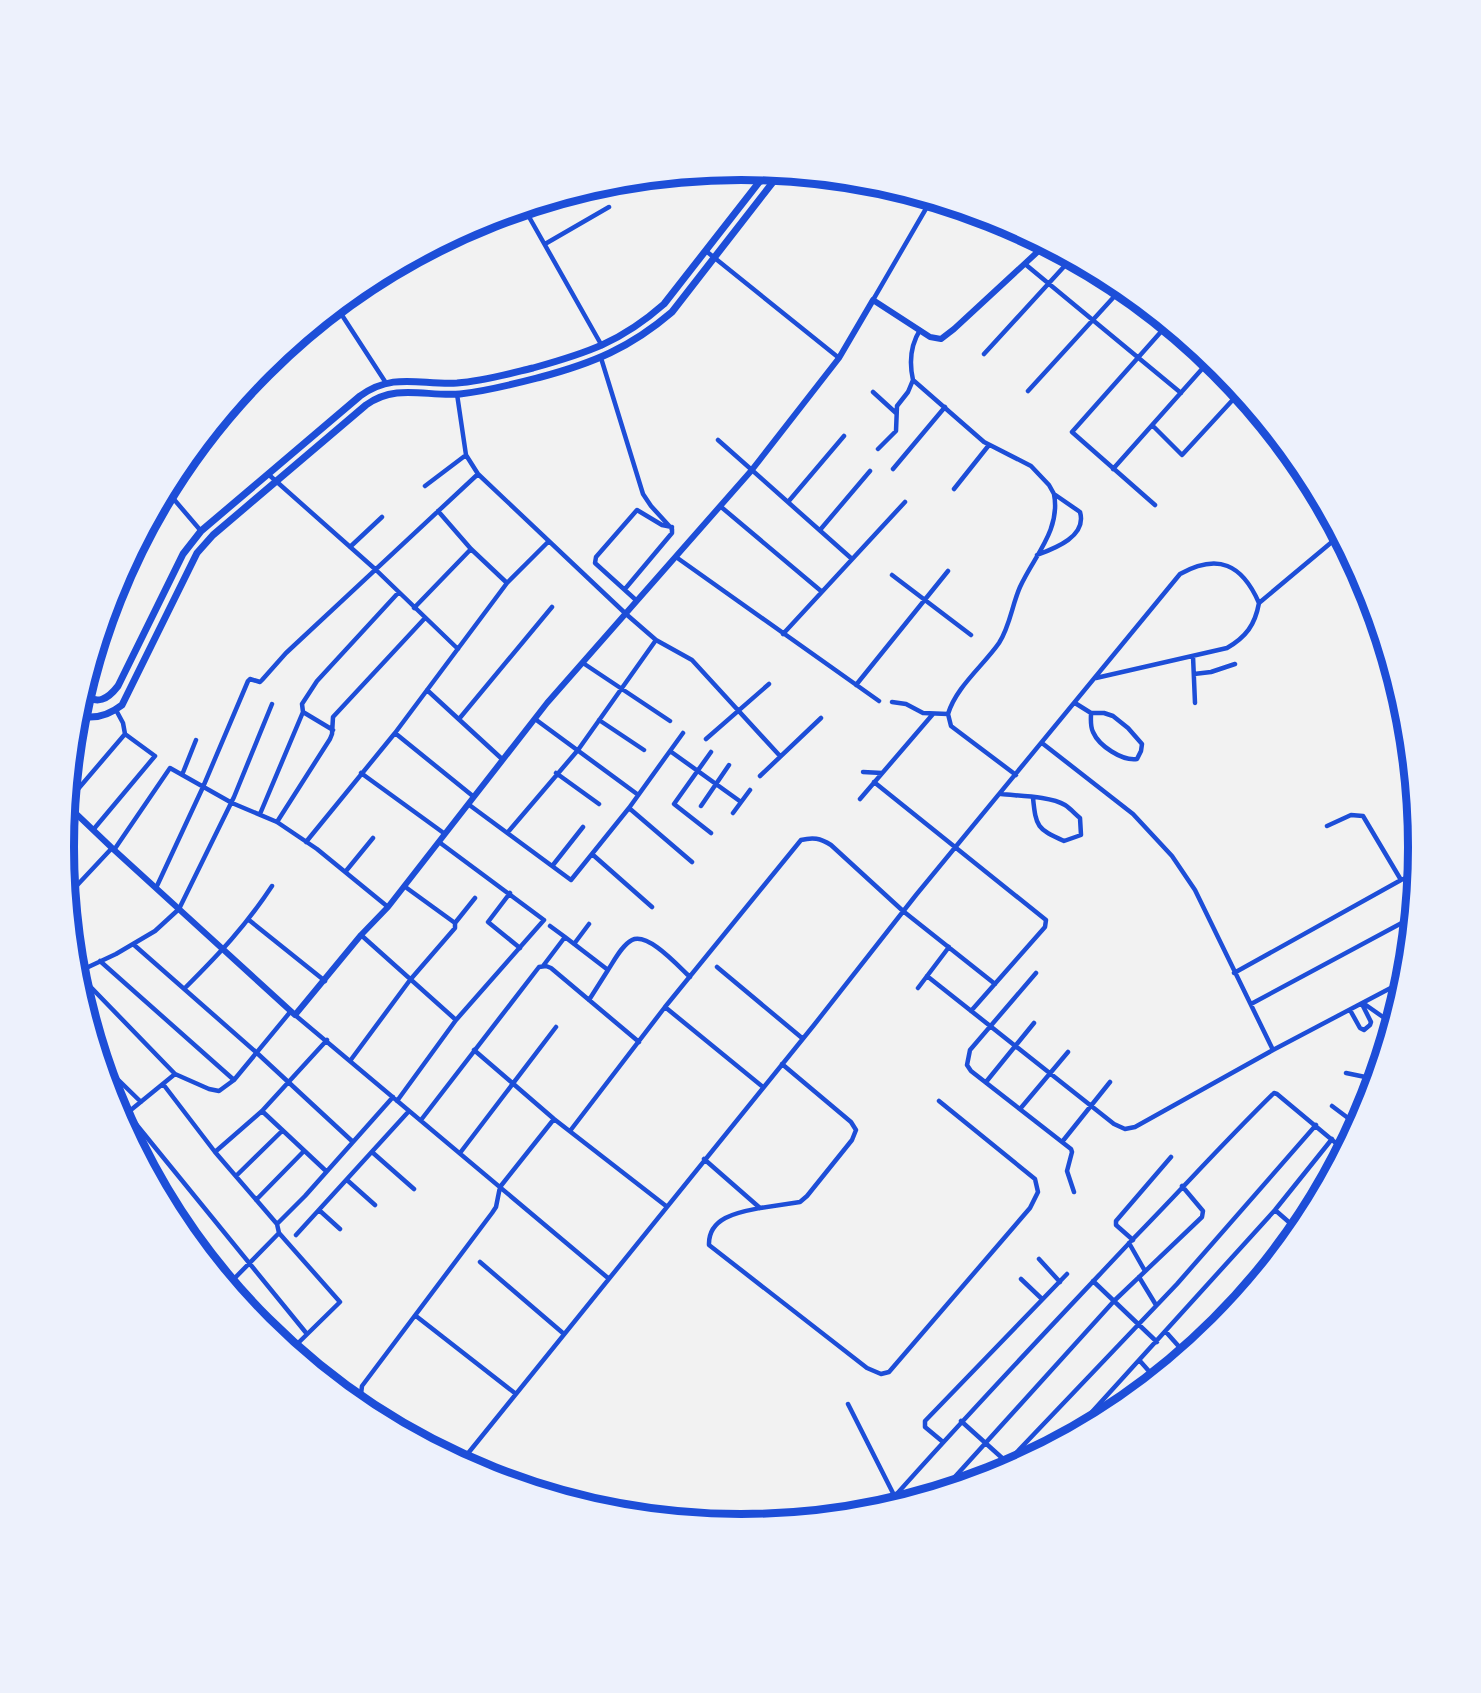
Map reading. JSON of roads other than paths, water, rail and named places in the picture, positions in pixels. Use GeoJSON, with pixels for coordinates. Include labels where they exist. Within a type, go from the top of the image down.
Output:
{"type":"FeatureCollection","features":[{"type":"Feature","properties":{"kind":"main road"},"geometry":{"type":"LineString","coordinates":[[90,699],[102,700],[110,696],[118,686],[183,554],[201,531],[360,396],[386,383],[456,383],[498,377],[602,346],[643,322],[663,304],[761,180]]}},
{"type":"Feature","properties":{"kind":"main road"},"geometry":{"type":"LineString","coordinates":[[86,717],[99,717],[122,705],[197,553],[213,535],[366,405],[382,395],[457,394],[500,388],[585,365],[628,345],[664,319],[774,181]]}},
{"type":"Feature","properties":{"kind":"street"},"geometry":{"type":"LineString","coordinates":[[88,985],[175,1074],[219,1091],[234,1080],[256,1053],[325,981],[361,935],[388,907],[535,719],[751,471],[839,358],[927,206]]}},
{"type":"Feature","properties":{"kind":"street"},"geometry":{"type":"LineString","coordinates":[[545,244],[609,207]]}},
{"type":"Feature","properties":{"kind":"street"},"geometry":{"type":"LineString","coordinates":[[528,214],[602,346]]}},
{"type":"Feature","properties":{"kind":"street"},"geometry":{"type":"LineString","coordinates":[[873,300],[930,337],[941,339],[1040,250]]}},
{"type":"Feature","properties":{"kind":"street"},"geometry":{"type":"LineString","coordinates":[[706,251],[839,358]]}},
{"type":"Feature","properties":{"kind":"street"},"geometry":{"type":"LineString","coordinates":[[1025,264],[1181,393]]}},
{"type":"Feature","properties":{"kind":"street"},"geometry":{"type":"LineString","coordinates":[[984,354],[1066,264]]}},
{"type":"Feature","properties":{"kind":"street"},"geometry":{"type":"LineString","coordinates":[[1028,391],[1116,295]]}},
{"type":"Feature","properties":{"kind":"street"},"geometry":{"type":"LineString","coordinates":[[340,313],[386,383]]}},
{"type":"Feature","properties":{"kind":"street"},"geometry":{"type":"LineString","coordinates":[[878,449],[896,431],[897,406],[908,392],[913,380],[910,359],[920,330]]}},
{"type":"Feature","properties":{"kind":"street"},"geometry":{"type":"LineString","coordinates":[[1155,505],[1072,432],[1162,330]]}},
{"type":"Feature","properties":{"kind":"street"},"geometry":{"type":"LineString","coordinates":[[601,358],[643,494],[651,506],[672,527],[672,533],[625,589]]}},
{"type":"Feature","properties":{"kind":"street"},"geometry":{"type":"LineString","coordinates":[[1113,470],[1204,367]]}},
{"type":"Feature","properties":{"kind":"street"},"geometry":{"type":"LineString","coordinates":[[913,380],[989,445],[1031,466],[1049,485],[1054,494],[1056,506],[1053,524],[1019,588],[1003,636],[954,700],[948,714],[951,726],[1016,775]]}},
{"type":"Feature","properties":{"kind":"street"},"geometry":{"type":"LineString","coordinates":[[873,392],[896,413]]}},
{"type":"Feature","properties":{"kind":"street"},"geometry":{"type":"LineString","coordinates":[[457,394],[466,455],[478,474],[626,614],[656,640],[692,660],[780,756]]}},
{"type":"Feature","properties":{"kind":"street"},"geometry":{"type":"LineString","coordinates":[[1153,426],[1182,454],[1234,398]]}},
{"type":"Feature","properties":{"kind":"street"},"geometry":{"type":"LineString","coordinates":[[893,469],[945,407]]}},
{"type":"Feature","properties":{"kind":"street"},"geometry":{"type":"LineString","coordinates":[[788,502],[844,436]]}},
{"type":"Feature","properties":{"kind":"street"},"geometry":{"type":"LineString","coordinates":[[718,440],[852,559]]}},
{"type":"Feature","properties":{"kind":"street"},"geometry":{"type":"LineString","coordinates":[[954,489],[989,445]]}},
{"type":"Feature","properties":{"kind":"street"},"geometry":{"type":"LineString","coordinates":[[425,486],[466,455]]}},
{"type":"Feature","properties":{"kind":"street"},"geometry":{"type":"LineString","coordinates":[[820,530],[870,471]]}},
{"type":"Feature","properties":{"kind":"street"},"geometry":{"type":"LineString","coordinates":[[267,474],[375,569],[458,649]]}},
{"type":"Feature","properties":{"kind":"street"},"geometry":{"type":"LineString","coordinates":[[156,888],[204,787],[248,681],[250,679],[260,682],[286,653],[478,474]]}},
{"type":"Feature","properties":{"kind":"street"},"geometry":{"type":"LineString","coordinates":[[1037,555],[1060,546],[1078,531],[1082,524],[1080,512],[1054,494]]}},
{"type":"Feature","properties":{"kind":"street"},"geometry":{"type":"LineString","coordinates":[[173,498],[201,531]]}},
{"type":"Feature","properties":{"kind":"street"},"geometry":{"type":"LineString","coordinates":[[783,634],[905,502]]}},
{"type":"Feature","properties":{"kind":"street"},"geometry":{"type":"LineString","coordinates":[[720,506],[821,591]]}},
{"type":"Feature","properties":{"kind":"street"},"geometry":{"type":"LineString","coordinates":[[637,601],[595,563],[596,557],[637,510],[662,525],[672,527]]}},
{"type":"Feature","properties":{"kind":"street"},"geometry":{"type":"LineString","coordinates":[[438,511],[471,549],[507,583]]}},
{"type":"Feature","properties":{"kind":"street"},"geometry":{"type":"LineString","coordinates":[[350,547],[382,516]]}},
{"type":"Feature","properties":{"kind":"street"},"geometry":{"type":"LineString","coordinates":[[1094,679],[1227,648],[1237,642],[1253,624],[1259,603],[1333,541]]}},
{"type":"Feature","properties":{"kind":"street"},"geometry":{"type":"LineString","coordinates":[[306,842],[395,733],[507,583],[548,542]]}},
{"type":"Feature","properties":{"kind":"street"},"geometry":{"type":"LineString","coordinates":[[414,608],[471,549]]}},
{"type":"Feature","properties":{"kind":"street"},"geometry":{"type":"LineString","coordinates":[[676,557],[879,701]]}},
{"type":"Feature","properties":{"kind":"street"},"geometry":{"type":"LineString","coordinates":[[467,1455],[903,911],[1001,794],[1170,584],[1180,574],[1193,567],[1206,563],[1220,564],[1245,577],[1259,603]]}},
{"type":"Feature","properties":{"kind":"street"},"geometry":{"type":"LineString","coordinates":[[856,686],[948,572]]}},
{"type":"Feature","properties":{"kind":"street"},"geometry":{"type":"LineString","coordinates":[[892,575],[971,635]]}},
{"type":"Feature","properties":{"kind":"street"},"geometry":{"type":"LineString","coordinates":[[260,814],[303,712],[302,704],[317,681],[398,593]]}},
{"type":"Feature","properties":{"kind":"street"},"geometry":{"type":"LineString","coordinates":[[459,719],[552,607]]}},
{"type":"Feature","properties":{"kind":"street"},"geometry":{"type":"LineString","coordinates":[[276,822],[330,739],[335,714],[425,618]]}},
{"type":"Feature","properties":{"kind":"street"},"geometry":{"type":"LineString","coordinates":[[508,832],[578,750],[656,640]]}},
{"type":"Feature","properties":{"kind":"street"},"geometry":{"type":"LineString","coordinates":[[1193,656],[1195,704]]}},
{"type":"Feature","properties":{"kind":"street"},"geometry":{"type":"LineString","coordinates":[[583,663],[670,721]]}},
{"type":"Feature","properties":{"kind":"street"},"geometry":{"type":"LineString","coordinates":[[1194,674],[1211,672],[1235,664]]}},
{"type":"Feature","properties":{"kind":"street"},"geometry":{"type":"LineString","coordinates":[[706,739],[769,684]]}},
{"type":"Feature","properties":{"kind":"street"},"geometry":{"type":"LineString","coordinates":[[427,690],[502,759]]}},
{"type":"Feature","properties":{"kind":"street"},"geometry":{"type":"LineString","coordinates":[[892,702],[906,704],[923,714],[948,714]]}},
{"type":"Feature","properties":{"kind":"street"},"geometry":{"type":"LineString","coordinates":[[1075,702],[1091,713],[1109,714],[1128,728],[1142,744],[1137,759],[1131,760],[1119,755],[1098,740],[1092,730],[1091,713]]}},
{"type":"Feature","properties":{"kind":"street"},"geometry":{"type":"LineString","coordinates":[[85,969],[155,931],[180,909],[232,802],[272,704]]}},
{"type":"Feature","properties":{"kind":"street"},"geometry":{"type":"LineString","coordinates":[[93,830],[155,756],[125,734],[123,723],[116,710]]}},
{"type":"Feature","properties":{"kind":"street"},"geometry":{"type":"LineString","coordinates":[[303,712],[333,730]]}},
{"type":"Feature","properties":{"kind":"street"},"geometry":{"type":"LineString","coordinates":[[860,799],[933,714]]}},
{"type":"Feature","properties":{"kind":"street"},"geometry":{"type":"LineString","coordinates":[[760,776],[821,718]]}},
{"type":"Feature","properties":{"kind":"street"},"geometry":{"type":"LineString","coordinates":[[535,719],[637,794]]}},
{"type":"Feature","properties":{"kind":"street"},"geometry":{"type":"LineString","coordinates":[[600,720],[644,750]]}},
{"type":"Feature","properties":{"kind":"street"},"geometry":{"type":"LineString","coordinates":[[395,733],[474,797]]}},
{"type":"Feature","properties":{"kind":"street"},"geometry":{"type":"LineString","coordinates":[[468,804],[571,880],[629,808],[683,733]]}},
{"type":"Feature","properties":{"kind":"street"},"geometry":{"type":"LineString","coordinates":[[76,792],[125,734]]}},
{"type":"Feature","properties":{"kind":"street"},"geometry":{"type":"LineString","coordinates":[[182,775],[196,741]]}},
{"type":"Feature","properties":{"kind":"street"},"geometry":{"type":"LineString","coordinates":[[1042,743],[1133,814],[1168,851],[1195,891],[1273,1050]]}},
{"type":"Feature","properties":{"kind":"street"},"geometry":{"type":"LineString","coordinates":[[670,752],[741,802]]}},
{"type":"Feature","properties":{"kind":"street"},"geometry":{"type":"LineString","coordinates":[[711,752],[674,804],[711,833]]}},
{"type":"Feature","properties":{"kind":"street"},"geometry":{"type":"LineString","coordinates":[[701,806],[729,765]]}},
{"type":"Feature","properties":{"kind":"street"},"geometry":{"type":"LineString","coordinates":[[75,888],[113,849],[170,768],[232,802],[276,822],[345,871],[388,907]]}},
{"type":"Feature","properties":{"kind":"street"},"geometry":{"type":"LineString","coordinates":[[361,772],[445,834]]}},
{"type":"Feature","properties":{"kind":"street"},"geometry":{"type":"LineString","coordinates":[[863,772],[882,773]]}},
{"type":"Feature","properties":{"kind":"street"},"geometry":{"type":"LineString","coordinates":[[556,773],[598,804]]}},
{"type":"Feature","properties":{"kind":"street"},"geometry":{"type":"LineString","coordinates":[[874,783],[1047,922],[971,1011]]}},
{"type":"Feature","properties":{"kind":"street"},"geometry":{"type":"LineString","coordinates":[[733,813],[750,790]]}},
{"type":"Feature","properties":{"kind":"street"},"geometry":{"type":"LineString","coordinates":[[1001,794],[1052,800],[1066,806],[1080,818],[1081,835],[1064,841],[1045,831],[1035,822],[1033,798]]}},
{"type":"Feature","properties":{"kind":"street"},"geometry":{"type":"LineString","coordinates":[[629,808],[692,862]]}},
{"type":"Feature","properties":{"kind":"street"},"geometry":{"type":"LineString","coordinates":[[75,811],[113,849],[293,1013],[608,1278]]}},
{"type":"Feature","properties":{"kind":"street"},"geometry":{"type":"LineString","coordinates":[[1327,826],[1351,815],[1363,816],[1401,880]]}},
{"type":"Feature","properties":{"kind":"street"},"geometry":{"type":"LineString","coordinates":[[553,865],[583,827]]}},
{"type":"Feature","properties":{"kind":"street"},"geometry":{"type":"LineString","coordinates":[[570,1131],[665,1007],[801,840],[811,837],[822,839],[831,845],[903,911],[995,984]]}},
{"type":"Feature","properties":{"kind":"street"},"geometry":{"type":"LineString","coordinates":[[345,871],[372,838]]}},
{"type":"Feature","properties":{"kind":"street"},"geometry":{"type":"LineString","coordinates":[[277,1224],[395,1099],[456,1020],[544,920],[439,842]]}},
{"type":"Feature","properties":{"kind":"street"},"geometry":{"type":"LineString","coordinates":[[592,854],[652,907]]}},
{"type":"Feature","properties":{"kind":"street"},"geometry":{"type":"LineString","coordinates":[[1234,973],[1407,878]]}},
{"type":"Feature","properties":{"kind":"street"},"geometry":{"type":"LineString","coordinates":[[184,989],[225,949],[249,920],[272,886]]}},
{"type":"Feature","properties":{"kind":"street"},"geometry":{"type":"LineString","coordinates":[[404,886],[455,923]]}},
{"type":"Feature","properties":{"kind":"street"},"geometry":{"type":"LineString","coordinates":[[510,893],[488,922],[520,948]]}},
{"type":"Feature","properties":{"kind":"street"},"geometry":{"type":"LineString","coordinates":[[350,1061],[410,980],[455,928],[455,923],[475,898]]}},
{"type":"Feature","properties":{"kind":"street"},"geometry":{"type":"LineString","coordinates":[[249,920],[325,981]]}},
{"type":"Feature","properties":{"kind":"street"},"geometry":{"type":"LineString","coordinates":[[1251,1004],[1403,922]]}},
{"type":"Feature","properties":{"kind":"street"},"geometry":{"type":"LineString","coordinates":[[574,944],[589,924]]}},
{"type":"Feature","properties":{"kind":"street"},"geometry":{"type":"LineString","coordinates":[[550,926],[608,970]]}},
{"type":"Feature","properties":{"kind":"street"},"geometry":{"type":"LineString","coordinates":[[361,935],[456,1020]]}},
{"type":"Feature","properties":{"kind":"street"},"geometry":{"type":"LineString","coordinates":[[421,1120],[534,970],[543,966],[565,937]]}},
{"type":"Feature","properties":{"kind":"street"},"geometry":{"type":"LineString","coordinates":[[589,999],[631,941],[640,939],[654,945],[690,976]]}},
{"type":"Feature","properties":{"kind":"street"},"geometry":{"type":"LineString","coordinates":[[133,944],[353,1142]]}},
{"type":"Feature","properties":{"kind":"street"},"geometry":{"type":"LineString","coordinates":[[918,988],[949,947]]}},
{"type":"Feature","properties":{"kind":"street"},"geometry":{"type":"LineString","coordinates":[[100,961],[234,1080]]}},
{"type":"Feature","properties":{"kind":"street"},"geometry":{"type":"LineString","coordinates":[[543,966],[551,968],[639,1042]]}},
{"type":"Feature","properties":{"kind":"street"},"geometry":{"type":"LineString","coordinates":[[717,968],[802,1038]]}},
{"type":"Feature","properties":{"kind":"street"},"geometry":{"type":"LineString","coordinates":[[1036,973],[970,1050],[967,1061],[971,1071],[1071,1149],[1067,1171],[1074,1192]]}},
{"type":"Feature","properties":{"kind":"street"},"geometry":{"type":"LineString","coordinates":[[927,976],[1091,1106],[1125,1129],[1135,1127],[1393,987]]}},
{"type":"Feature","properties":{"kind":"street"},"geometry":{"type":"LineString","coordinates":[[1350,1010],[1360,1028],[1364,1030],[1371,1022],[1362,1003]]}},
{"type":"Feature","properties":{"kind":"street"},"geometry":{"type":"LineString","coordinates":[[1362,1003],[1386,1017]]}},
{"type":"Feature","properties":{"kind":"street"},"geometry":{"type":"LineString","coordinates":[[665,1007],[763,1087]]}},
{"type":"Feature","properties":{"kind":"street"},"geometry":{"type":"LineString","coordinates":[[986,1082],[1034,1023]]}},
{"type":"Feature","properties":{"kind":"street"},"geometry":{"type":"LineString","coordinates":[[460,1153],[556,1027]]}},
{"type":"Feature","properties":{"kind":"street"},"geometry":{"type":"LineString","coordinates":[[215,1152],[262,1111],[327,1040]]}},
{"type":"Feature","properties":{"kind":"street"},"geometry":{"type":"LineString","coordinates":[[474,1050],[554,1119],[666,1206]]}},
{"type":"Feature","properties":{"kind":"street"},"geometry":{"type":"LineString","coordinates":[[1020,1109],[1068,1052]]}},
{"type":"Feature","properties":{"kind":"street"},"geometry":{"type":"LineString","coordinates":[[782,1064],[851,1122],[856,1130],[852,1140],[803,1200],[735,1213],[724,1219],[712,1232],[709,1245],[867,1368],[881,1374],[889,1372],[1030,1208],[1038,1192],[1035,1179],[939,1101]]}},
{"type":"Feature","properties":{"kind":"street"},"geometry":{"type":"LineString","coordinates":[[1346,1073],[1366,1077]]}},
{"type":"Feature","properties":{"kind":"street"},"geometry":{"type":"LineString","coordinates":[[128,1112],[175,1074]]}},
{"type":"Feature","properties":{"kind":"street"},"geometry":{"type":"LineString","coordinates":[[115,1076],[141,1102]]}},
{"type":"Feature","properties":{"kind":"street"},"geometry":{"type":"LineString","coordinates":[[1062,1142],[1110,1082]]}},
{"type":"Feature","properties":{"kind":"street"},"geometry":{"type":"LineString","coordinates":[[163,1084],[215,1152],[277,1224],[279,1233],[339,1302],[297,1344]]}},
{"type":"Feature","properties":{"kind":"street"},"geometry":{"type":"LineString","coordinates":[[896,1495],[961,1421],[1182,1186],[1275,1093],[1338,1144]]}},
{"type":"Feature","properties":{"kind":"street"},"geometry":{"type":"LineString","coordinates":[[1332,1106],[1349,1119]]}},
{"type":"Feature","properties":{"kind":"street"},"geometry":{"type":"LineString","coordinates":[[262,1111],[326,1171]]}},
{"type":"Feature","properties":{"kind":"street"},"geometry":{"type":"LineString","coordinates":[[296,1235],[409,1111]]}},
{"type":"Feature","properties":{"kind":"street"},"geometry":{"type":"LineString","coordinates":[[131,1118],[307,1334]]}},
{"type":"Feature","properties":{"kind":"street"},"geometry":{"type":"LineString","coordinates":[[364,1397],[361,1392],[366,1378],[416,1316],[496,1208],[500,1187],[554,1119]]}},
{"type":"Feature","properties":{"kind":"street"},"geometry":{"type":"LineString","coordinates":[[1021,1452],[1137,1323],[1177,1284],[1316,1125]]}},
{"type":"Feature","properties":{"kind":"street"},"geometry":{"type":"LineString","coordinates":[[236,1176],[282,1131]]}},
{"type":"Feature","properties":{"kind":"street"},"geometry":{"type":"LineString","coordinates":[[1091,1414],[1275,1210],[1332,1138]]}},
{"type":"Feature","properties":{"kind":"street"},"geometry":{"type":"LineString","coordinates":[[256,1200],[304,1150]]}},
{"type":"Feature","properties":{"kind":"street"},"geometry":{"type":"LineString","coordinates":[[372,1152],[414,1189]]}},
{"type":"Feature","properties":{"kind":"street"},"geometry":{"type":"LineString","coordinates":[[1145,1271],[1131,1241],[1116,1225],[1116,1221],[1171,1157]]}},
{"type":"Feature","properties":{"kind":"street"},"geometry":{"type":"LineString","coordinates":[[704,1159],[760,1208]]}},
{"type":"Feature","properties":{"kind":"street"},"geometry":{"type":"LineString","coordinates":[[346,1180],[375,1205]]}},
{"type":"Feature","properties":{"kind":"street"},"geometry":{"type":"LineString","coordinates":[[954,1478],[1114,1301],[1203,1216],[1203,1211],[1182,1186]]}},
{"type":"Feature","properties":{"kind":"street"},"geometry":{"type":"LineString","coordinates":[[319,1210],[340,1229]]}},
{"type":"Feature","properties":{"kind":"street"},"geometry":{"type":"LineString","coordinates":[[1275,1210],[1291,1223]]}},
{"type":"Feature","properties":{"kind":"street"},"geometry":{"type":"LineString","coordinates":[[233,1280],[279,1233]]}},
{"type":"Feature","properties":{"kind":"street"},"geometry":{"type":"LineString","coordinates":[[1039,1259],[1060,1281]]}},
{"type":"Feature","properties":{"kind":"street"},"geometry":{"type":"LineString","coordinates":[[480,1262],[564,1334]]}},
{"type":"Feature","properties":{"kind":"street"},"geometry":{"type":"LineString","coordinates":[[943,1442],[925,1427],[925,1421],[1067,1274]]}},
{"type":"Feature","properties":{"kind":"street"},"geometry":{"type":"LineString","coordinates":[[1139,1277],[1156,1305]]}},
{"type":"Feature","properties":{"kind":"street"},"geometry":{"type":"LineString","coordinates":[[1021,1279],[1042,1299]]}},
{"type":"Feature","properties":{"kind":"street"},"geometry":{"type":"LineString","coordinates":[[1093,1281],[1157,1342]]}},
{"type":"Feature","properties":{"kind":"street"},"geometry":{"type":"LineString","coordinates":[[416,1316],[516,1394]]}},
{"type":"Feature","properties":{"kind":"street"},"geometry":{"type":"LineString","coordinates":[[1166,1332],[1180,1348]]}},
{"type":"Feature","properties":{"kind":"street"},"geometry":{"type":"LineString","coordinates":[[1140,1360],[1151,1373]]}},
{"type":"Feature","properties":{"kind":"street"},"geometry":{"type":"LineString","coordinates":[[848,1404],[895,1495]]}},
{"type":"Feature","properties":{"kind":"street"},"geometry":{"type":"LineString","coordinates":[[961,1421],[1003,1460]]}}]}
